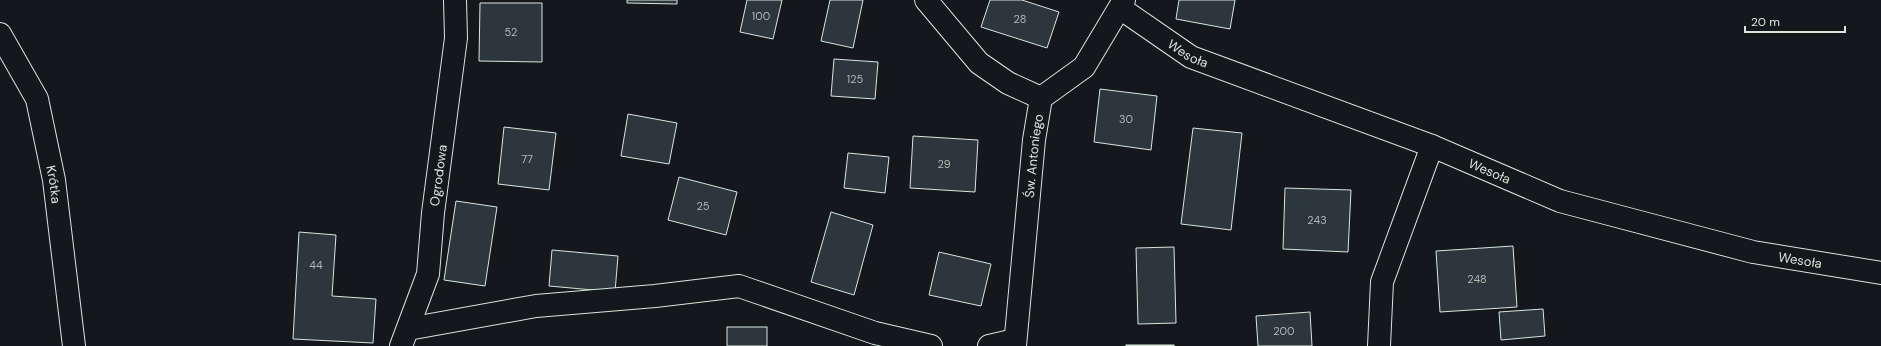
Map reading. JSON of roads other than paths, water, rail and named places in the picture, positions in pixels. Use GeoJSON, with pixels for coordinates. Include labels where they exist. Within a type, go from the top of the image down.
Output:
{"type":"FeatureCollection","features":[{"type":"Feature","properties":{"kind":"street","name":"Ogrodowa"},"geometry":{"type":"LineString","coordinates":[[405,337],[428,274],[433,214],[456,38],[455,0]]}},
{"type":"Feature","properties":{"kind":"street"},"geometry":{"type":"LineString","coordinates":[[926,0],[979,63],[1008,83],[1041,98]]}},
{"type":"Feature","properties":{"kind":"street","name":"Św. Antoniego"},"geometry":{"type":"LineString","coordinates":[[1015,343],[1034,140],[1041,98],[1084,67],[1122,4]]}},
{"type":"Feature","properties":{"kind":"street","name":"Wesoła"},"geometry":{"type":"LineString","coordinates":[[1122,4],[1191,57],[1432,146],[1560,201],[1753,252],[1881,273]]}},
{"type":"Feature","properties":{"kind":"street","name":"Krótka"},"geometry":{"type":"LineString","coordinates":[[0,34],[36,99],[54,180],[74,346]]}},
{"type":"Feature","properties":{"kind":"street"},"geometry":{"type":"LineString","coordinates":[[1379,346],[1382,282],[1432,146]]}},
{"type":"Feature","properties":{"kind":"street"},"geometry":{"type":"LineString","coordinates":[[405,337],[536,306],[655,296],[739,286],[875,333],[931,346]]}},
{"type":"Feature","properties":{"kind":"street"},"geometry":{"type":"LineString","coordinates":[[989,346],[1015,343]]}}]}
